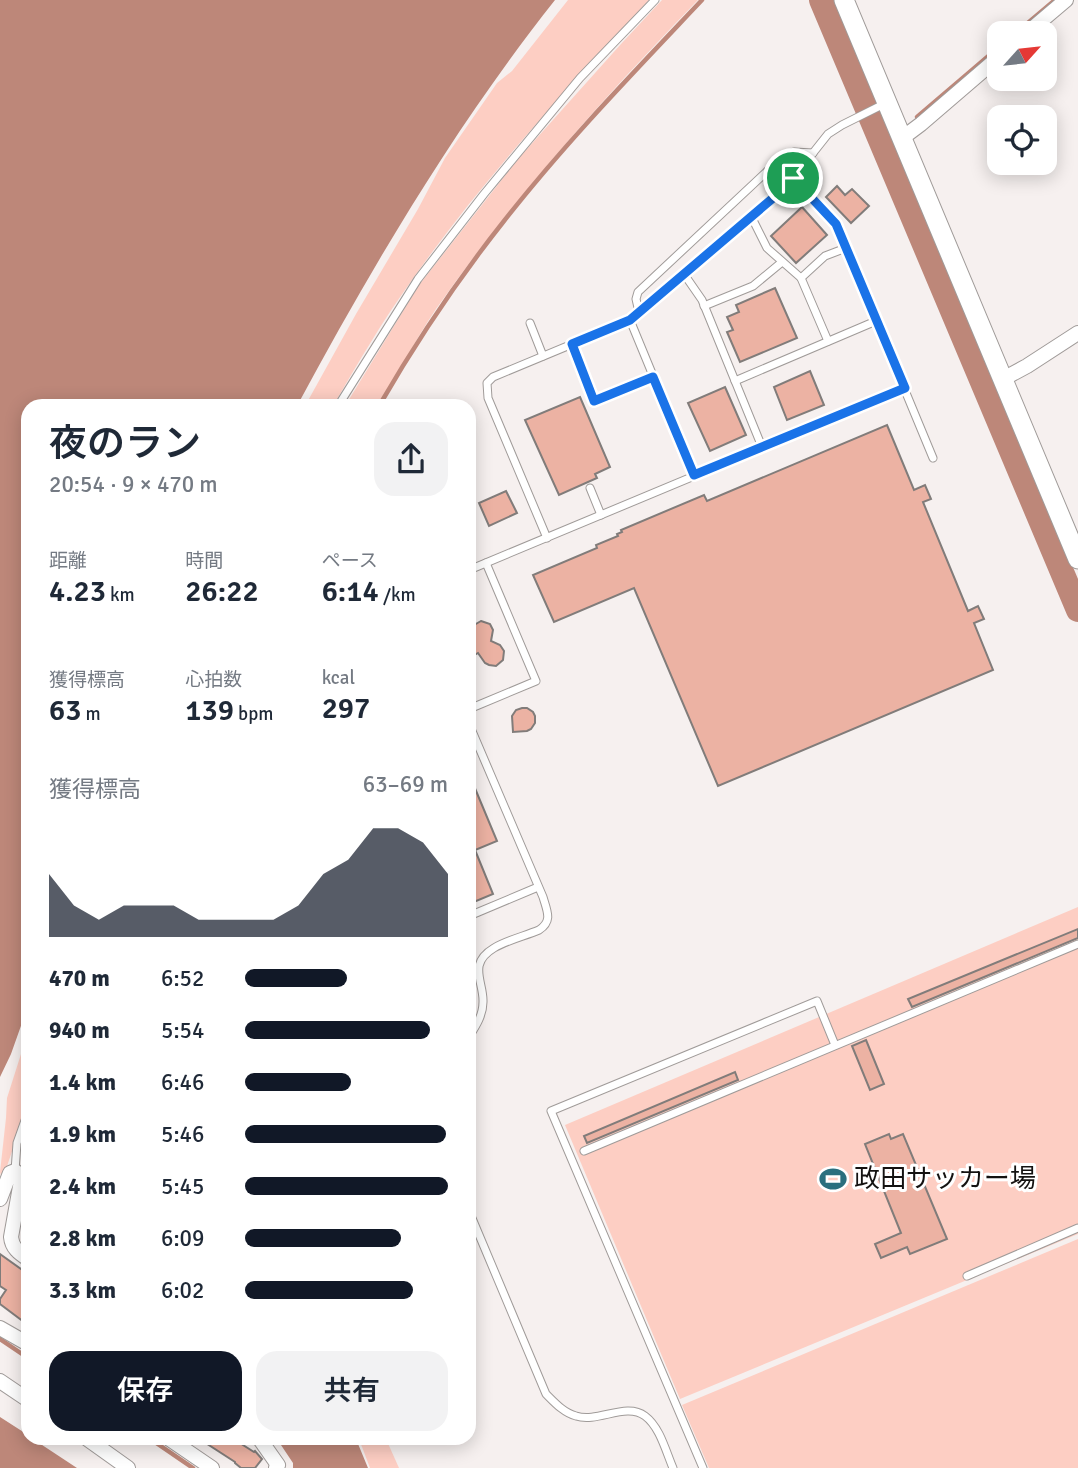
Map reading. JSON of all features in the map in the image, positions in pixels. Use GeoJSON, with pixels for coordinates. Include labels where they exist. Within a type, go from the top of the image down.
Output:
{"type":"FeatureCollection","features":[{"type":"Feature","properties":{"kind":"street"},"geometry":{"type":"LineString","coordinates":[[844,0],[880,106],[901,139],[1078,558]]}},
{"type":"Feature","properties":{"kind":"street"},"geometry":{"type":"LineString","coordinates":[[1041,21],[1066,0]]}},
{"type":"Feature","properties":{"kind":"street"},"geometry":{"type":"LineString","coordinates":[[901,139],[987,67]]}},
{"type":"Feature","properties":{"kind":"street"},"geometry":{"type":"LineString","coordinates":[[1003,379],[1078,333]]}},
{"type":"Feature","properties":{"kind":"street"},"geometry":{"type":"LineString","coordinates":[[0,1199],[10,1173],[15,1171],[21,1181],[11,1237],[12,1244],[21,1254]]}},
{"type":"Feature","properties":{"kind":"street"},"geometry":{"type":"LineString","coordinates":[[0,1328],[21,1340]]}},
{"type":"Feature","properties":{"kind":"street"},"geometry":{"type":"LineString","coordinates":[[0,1381],[21,1395]]}},
{"type":"Feature","properties":{"kind":"street"},"geometry":{"type":"LineString","coordinates":[[96,1445],[128,1468]]}},
{"type":"Feature","properties":{"kind":"street"},"geometry":{"type":"LineString","coordinates":[[178,1445],[212,1468]]}},
{"type":"Feature","properties":{"kind":"street"},"geometry":{"type":"LineString","coordinates":[[264,1445],[278,1465],[276,1468]]}},
{"type":"Feature","properties":{"kind":"lane"},"geometry":{"type":"LineString","coordinates":[[342,399],[418,279],[484,194],[580,78],[655,0]]}},
{"type":"Feature","properties":{"kind":"lane"},"geometry":{"type":"LineString","coordinates":[[547,538],[488,398],[487,383],[493,377],[630,320],[786,187],[828,134],[880,106]]}},
{"type":"Feature","properties":{"kind":"lane"},"geometry":{"type":"LineString","coordinates":[[639,312],[636,299],[638,292],[778,161],[794,152],[813,153]]}},
{"type":"Feature","properties":{"kind":"lane"},"geometry":{"type":"LineString","coordinates":[[793,178],[836,224],[933,458]]}},
{"type":"Feature","properties":{"kind":"lane"},"geometry":{"type":"LineString","coordinates":[[751,216],[766,248],[801,278],[828,341]]}},
{"type":"Feature","properties":{"kind":"lane"},"geometry":{"type":"LineString","coordinates":[[801,278],[825,256],[846,248]]}},
{"type":"Feature","properties":{"kind":"lane"},"geometry":{"type":"LineString","coordinates":[[704,306],[754,286],[782,262]]}},
{"type":"Feature","properties":{"kind":"lane"},"geometry":{"type":"LineString","coordinates":[[684,274],[702,300],[762,447]]}},
{"type":"Feature","properties":{"kind":"lane"},"geometry":{"type":"LineString","coordinates":[[630,320],[694,475]]}},
{"type":"Feature","properties":{"kind":"lane"},"geometry":{"type":"LineString","coordinates":[[735,381],[876,321]]}},
{"type":"Feature","properties":{"kind":"lane"},"geometry":{"type":"LineString","coordinates":[[530,323],[543,356]]}},
{"type":"Feature","properties":{"kind":"lane"},"geometry":{"type":"LineString","coordinates":[[572,344],[594,401],[653,377]]}},
{"type":"Feature","properties":{"kind":"lane"},"geometry":{"type":"LineString","coordinates":[[476,567],[905,388]]}},
{"type":"Feature","properties":{"kind":"lane"},"geometry":{"type":"LineString","coordinates":[[590,488],[601,515]]}},
{"type":"Feature","properties":{"kind":"lane"},"geometry":{"type":"LineString","coordinates":[[476,706],[536,681],[486,563]]}},
{"type":"Feature","properties":{"kind":"lane"},"geometry":{"type":"LineString","coordinates":[[476,741],[538,887],[548,922],[539,930],[494,948],[485,955],[478,977],[484,1000],[476,1026]]}},
{"type":"Feature","properties":{"kind":"lane"},"geometry":{"type":"LineString","coordinates":[[476,913],[538,887]]}},
{"type":"Feature","properties":{"kind":"lane"},"geometry":{"type":"LineString","coordinates":[[584,1151],[1078,944]]}},
{"type":"Feature","properties":{"kind":"lane"},"geometry":{"type":"LineString","coordinates":[[703,1468],[551,1111],[817,1000],[835,1045]]}},
{"type":"Feature","properties":{"kind":"lane"},"geometry":{"type":"LineString","coordinates":[[15,1171],[17,1143],[21,1132]]}},
{"type":"Feature","properties":{"kind":"lane"},"geometry":{"type":"LineString","coordinates":[[476,1228],[546,1394],[558,1406],[576,1416],[590,1418],[628,1410],[644,1415],[656,1430],[673,1468]]}},
{"type":"Feature","properties":{"kind":"lane"},"geometry":{"type":"LineString","coordinates":[[967,1276],[1078,1228]]}},
{"type":"Feature","properties":{"kind":"shaded area"},"geometry":{"type":"Polygon","coordinates":[[[0,0],[555,0],[483,97],[417,197],[301,399],[21,399],[21,1026],[0,1077],[0,0]]]}},
{"type":"Feature","properties":{"kind":"shaded area"},"geometry":{"type":"Polygon","coordinates":[[[568,0],[649,0],[526,136],[467,207],[391,311],[337,399],[309,399],[445,158],[497,83],[512,71],[568,0]]]}},
{"type":"Feature","properties":{"kind":"shaded area"},"geometry":{"type":"Polygon","coordinates":[[[662,0],[698,0],[594,111],[528,188],[436,309],[383,399],[349,399],[419,285],[518,159],[662,0]]]}},
{"type":"Feature","properties":{"kind":"shaded area","name":"政田サッカー場"},"geometry":{"type":"Polygon","coordinates":[[[1078,907],[1078,1234],[680,1399],[565,1125],[1078,907]]]}},
{"type":"Feature","properties":{"kind":"shaded area"},"geometry":{"type":"Polygon","coordinates":[[[21,1054],[21,1125],[3,1178],[0,1172],[7,1098],[21,1054]]]}},
{"type":"Feature","properties":{"kind":"shaded area"},"geometry":{"type":"Polygon","coordinates":[[[1078,1239],[1078,1468],[709,1468],[682,1405],[1078,1239]]]}},
{"type":"Feature","properties":{"kind":"shaded area"},"geometry":{"type":"Polygon","coordinates":[[[0,1417],[21,1430],[21,1445],[42,1445],[77,1468],[0,1468],[0,1417]]]}},
{"type":"Feature","properties":{"kind":"shaded area"},"geometry":{"type":"Polygon","coordinates":[[[281,1445],[358,1445],[368,1468],[293,1468],[293,1463],[281,1445]]]}},
{"type":"Feature","properties":{"kind":"shaded area"},"geometry":{"type":"Polygon","coordinates":[[[361,1445],[389,1445],[399,1468],[370,1468],[361,1445]]]}},
{"type":"Feature","properties":{"kind":"building"},"geometry":{"type":"Polygon","coordinates":[[[837,186],[845,195],[852,189],[869,206],[851,223],[826,197],[837,186]]]}},
{"type":"Feature","properties":{"kind":"building"},"geometry":{"type":"Polygon","coordinates":[[[802,207],[827,235],[796,263],[771,236],[802,207]]]}},
{"type":"Feature","properties":{"kind":"building"},"geometry":{"type":"Polygon","coordinates":[[[775,288],[797,338],[740,362],[727,332],[733,330],[727,317],[739,312],[736,305],[775,288]]]}},
{"type":"Feature","properties":{"kind":"building"},"geometry":{"type":"Polygon","coordinates":[[[810,371],[824,405],[787,420],[774,387],[810,371]]]}},
{"type":"Feature","properties":{"kind":"building"},"geometry":{"type":"Polygon","coordinates":[[[725,387],[746,435],[710,451],[688,403],[725,387]]]}},
{"type":"Feature","properties":{"kind":"building"},"geometry":{"type":"Polygon","coordinates":[[[580,397],[610,467],[595,474],[597,478],[559,495],[525,420],[580,397]]]}},
{"type":"Feature","properties":{"kind":"building"},"geometry":{"type":"Polygon","coordinates":[[[887,425],[914,490],[925,485],[931,499],[923,502],[968,611],[978,606],[984,619],[974,623],[993,670],[718,786],[634,588],[554,622],[533,575],[597,548],[596,545],[618,536],[621,530],[704,495],[707,501],[887,425]]]}},
{"type":"Feature","properties":{"kind":"building"},"geometry":{"type":"Polygon","coordinates":[[[506,491],[517,513],[489,526],[479,503],[506,491]]]}},
{"type":"Feature","properties":{"kind":"building"},"geometry":{"type":"Polygon","coordinates":[[[481,621],[490,624],[493,630],[491,641],[500,645],[504,651],[503,660],[496,666],[485,663],[478,653],[476,654],[476,624],[481,621]]]}},
{"type":"Feature","properties":{"kind":"building"},"geometry":{"type":"Polygon","coordinates":[[[522,708],[533,712],[535,723],[527,731],[513,732],[512,716],[516,710],[522,708]]]}},
{"type":"Feature","properties":{"kind":"building"},"geometry":{"type":"Polygon","coordinates":[[[476,791],[497,841],[476,850],[476,791]]]}},
{"type":"Feature","properties":{"kind":"building"},"geometry":{"type":"Polygon","coordinates":[[[476,852],[493,894],[476,901],[476,852]]]}},
{"type":"Feature","properties":{"kind":"building"},"geometry":{"type":"Polygon","coordinates":[[[1078,929],[1078,938],[912,1007],[908,999],[1078,929]]]}},
{"type":"Feature","properties":{"kind":"building"},"geometry":{"type":"Polygon","coordinates":[[[866,1040],[884,1084],[870,1090],[852,1046],[866,1040]]]}},
{"type":"Feature","properties":{"kind":"building"},"geometry":{"type":"Polygon","coordinates":[[[735,1072],[738,1080],[587,1143],[584,1136],[735,1072]]]}},
{"type":"Feature","properties":{"kind":"building"},"geometry":{"type":"Polygon","coordinates":[[[889,1134],[891,1139],[903,1134],[947,1239],[910,1254],[907,1247],[881,1258],[875,1244],[901,1233],[865,1144],[889,1134]]]}},
{"type":"Feature","properties":{"kind":"building"},"geometry":{"type":"Polygon","coordinates":[[[0,1254],[21,1269],[21,1320],[0,1304],[6,1290],[0,1286],[0,1254]]]}},
{"type":"Feature","properties":{"kind":"building"},"geometry":{"type":"Polygon","coordinates":[[[209,1445],[243,1445],[255,1451],[262,1459],[255,1468],[241,1468],[209,1445]]]}},
{"type":"Feature","properties":{"kind":"waterway"},"geometry":{"type":"LineString","coordinates":[[383,399],[438,311],[527,192],[702,0]]}},
{"type":"Feature","properties":{"kind":"waterway"},"geometry":{"type":"LineString","coordinates":[[821,0],[1078,610]]}},
{"type":"Feature","properties":{"kind":"waterway"},"geometry":{"type":"LineString","coordinates":[[1030,21],[1055,0]]}},
{"type":"Feature","properties":{"kind":"waterway"},"geometry":{"type":"LineString","coordinates":[[917,117],[987,57]]}},
{"type":"Feature","properties":{"kind":"waterway"},"geometry":{"type":"LineString","coordinates":[[883,145],[887,142]]}},
{"type":"Feature","properties":{"kind":"waterway"},"geometry":{"type":"LineString","coordinates":[[0,1339],[21,1353]]}},
{"type":"Feature","properties":{"kind":"waterway"},"geometry":{"type":"LineString","coordinates":[[159,1445],[193,1468]]}},
{"type":"Feature","properties":{"kind":"place","name":"政田サッカー場"},"geometry":{"type":"Point","coordinates":[833,1179]}},
{"type":"Feature","properties":{"kind":"route"},"geometry":{"type":"LineString","coordinates":[[793,178],[836,224],[905,388],[694,475],[653,377],[594,401],[572,344],[630,320],[786,187],[793,178]]}}]}
